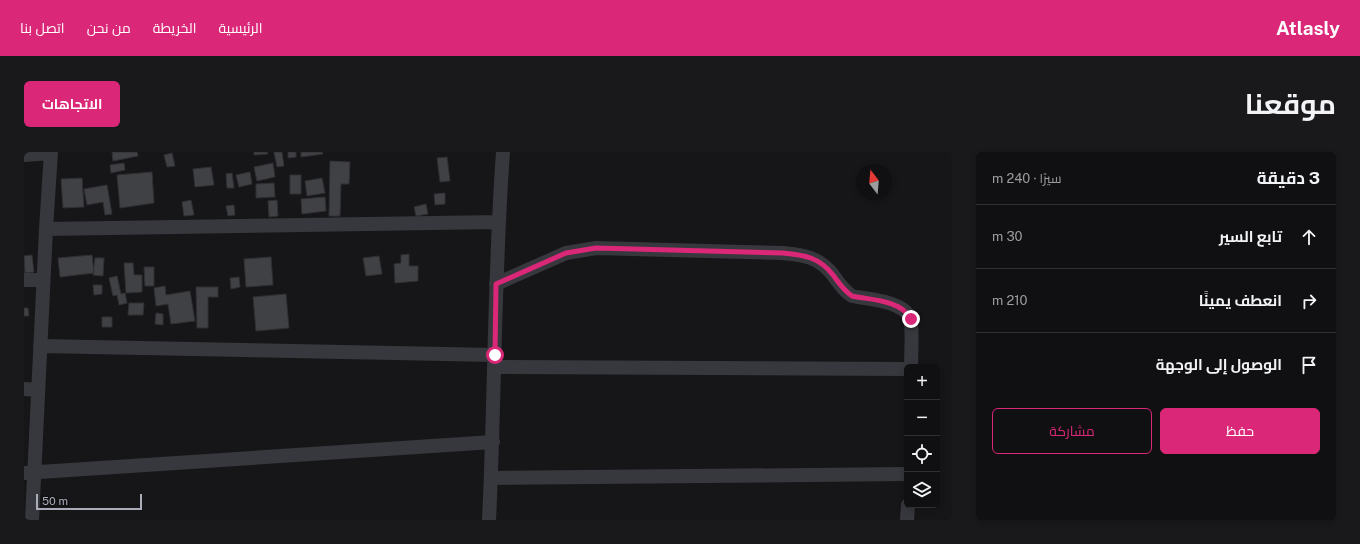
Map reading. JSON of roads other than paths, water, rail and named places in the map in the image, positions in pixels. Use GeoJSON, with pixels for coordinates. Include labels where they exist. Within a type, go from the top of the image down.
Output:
{"type":"FeatureCollection","features":[{"type":"Feature","properties":{"kind":"street"},"geometry":{"type":"LineString","coordinates":[[489,520],[493,442],[498,222],[503,152]]}},
{"type":"Feature","properties":{"kind":"street"},"geometry":{"type":"LineString","coordinates":[[24,155],[51,153],[40,346],[31,390],[29,472],[32,520]]}},
{"type":"Feature","properties":{"kind":"street"},"geometry":{"type":"LineString","coordinates":[[46,229],[498,222]]}},
{"type":"Feature","properties":{"kind":"street"},"geometry":{"type":"LineString","coordinates":[[496,284],[566,253],[596,248],[783,253],[808,256],[819,261],[829,270],[845,292],[852,296],[898,306],[906,312],[911,319],[911,364]]}},
{"type":"Feature","properties":{"kind":"street"},"geometry":{"type":"LineString","coordinates":[[24,280],[43,280]]}},
{"type":"Feature","properties":{"kind":"street"},"geometry":{"type":"LineString","coordinates":[[40,346],[495,361],[904,369]]}},
{"type":"Feature","properties":{"kind":"street"},"geometry":{"type":"LineString","coordinates":[[29,472],[493,442]]}},
{"type":"Feature","properties":{"kind":"street"},"geometry":{"type":"LineString","coordinates":[[491,478],[904,474]]}},
{"type":"Feature","properties":{"kind":"street"},"geometry":{"type":"LineString","coordinates":[[907,520],[908,508]]}}]}
